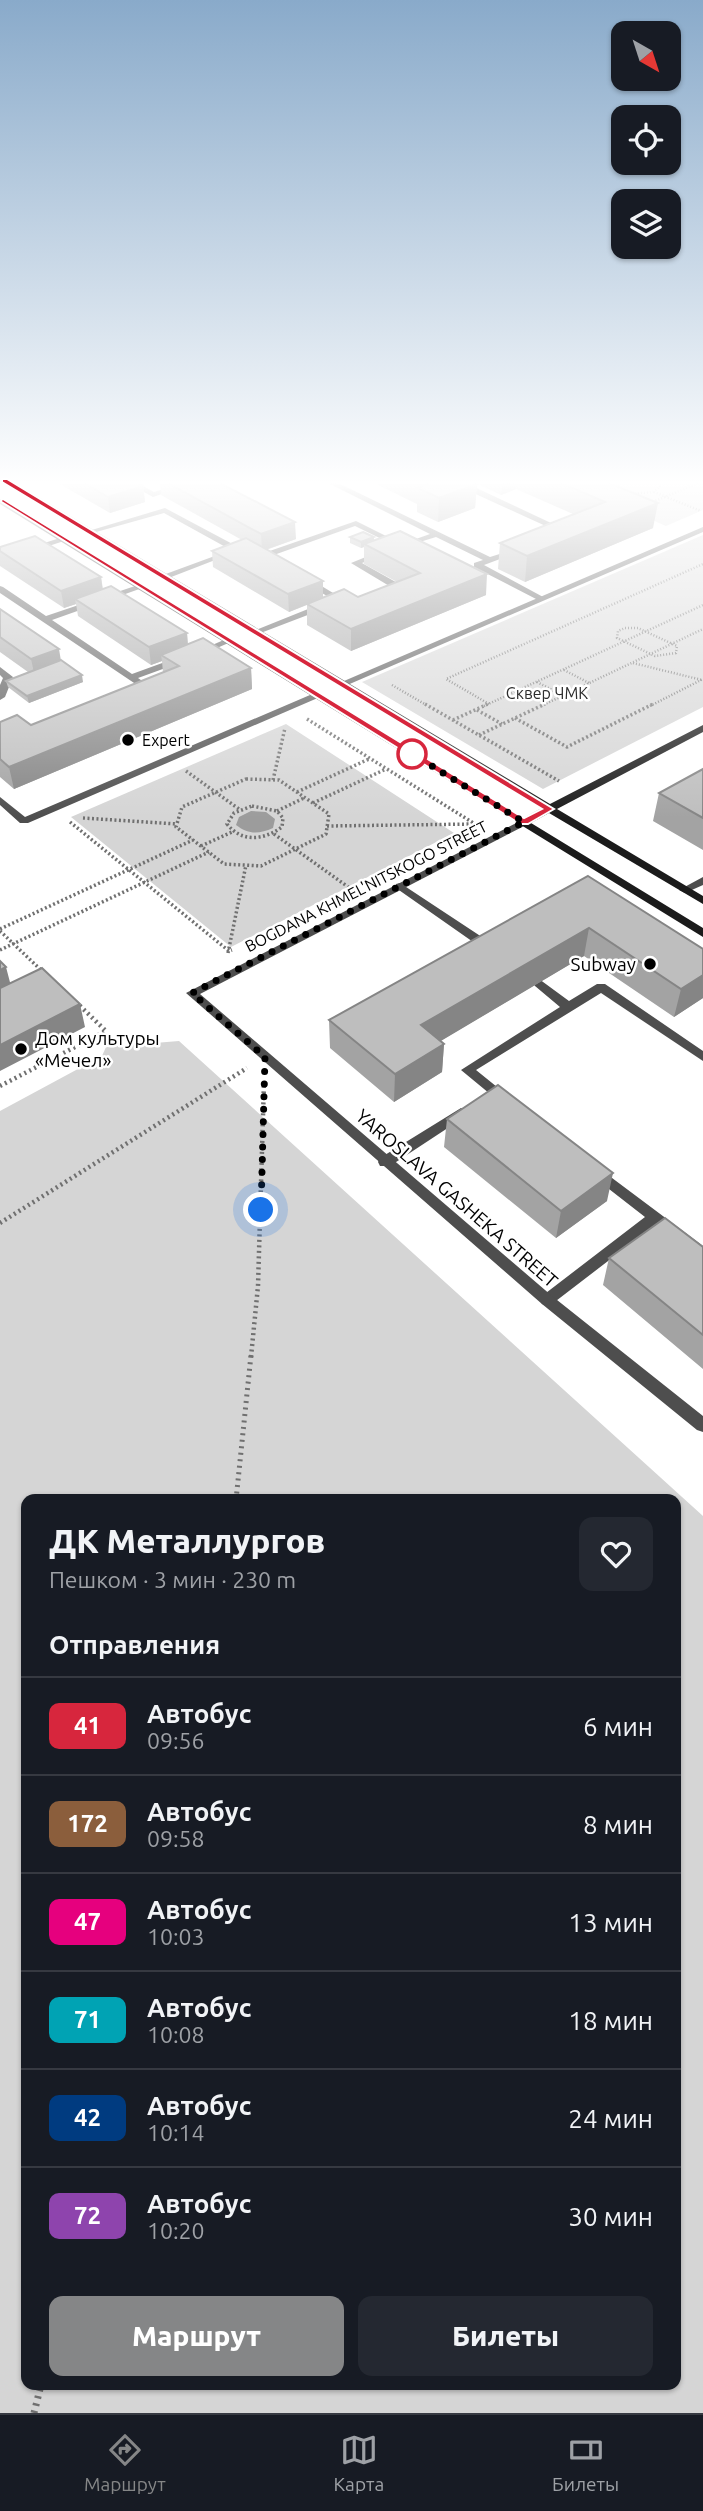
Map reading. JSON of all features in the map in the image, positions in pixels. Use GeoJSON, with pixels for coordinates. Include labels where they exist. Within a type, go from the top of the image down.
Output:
{"type":"FeatureCollection","features":[{"type":"Feature","properties":{"kind":"main road"},"geometry":{"type":"LineString","coordinates":[[150,593],[703,933]]}},
{"type":"Feature","properties":{"kind":"main road"},"geometry":{"type":"LineString","coordinates":[[190,593],[703,901]]}},
{"type":"Feature","properties":{"kind":"main road"},"geometry":{"type":"LineString","coordinates":[[317,695],[342,684]]}},
{"type":"Feature","properties":{"kind":"main road","name":"BOGDANA KHMEL'NITSKOGO STREET"},"geometry":{"type":"LineString","coordinates":[[524,822],[703,728]]}},
{"type":"Feature","properties":{"kind":"street"},"geometry":{"type":"LineString","coordinates":[[6,593],[152,692],[140,697]]}},
{"type":"Feature","properties":{"kind":"street"},"geometry":{"type":"LineString","coordinates":[[46,619],[124,593]]}},
{"type":"Feature","properties":{"kind":"street"},"geometry":{"type":"LineString","coordinates":[[328,593],[349,606]]}},
{"type":"Feature","properties":{"kind":"street"},"geometry":{"type":"LineString","coordinates":[[373,596],[382,593]]}},
{"type":"Feature","properties":{"kind":"street"},"geometry":{"type":"LineString","coordinates":[[531,593],[541,598]]}},
{"type":"Feature","properties":{"kind":"street"},"geometry":{"type":"LineString","coordinates":[[342,684],[554,593]]}},
{"type":"Feature","properties":{"kind":"street"},"geometry":{"type":"LineString","coordinates":[[255,632],[339,599]]}},
{"type":"Feature","properties":{"kind":"street"},"geometry":{"type":"LineString","coordinates":[[131,678],[229,641]]}},
{"type":"Feature","properties":{"kind":"street"},"geometry":{"type":"LineString","coordinates":[[0,670],[8,677],[0,697]]}},
{"type":"Feature","properties":{"kind":"street"},"geometry":{"type":"LineString","coordinates":[[0,800],[24,821],[317,695]]}},
{"type":"Feature","properties":{"kind":"street","name":"BOGDANA KHMEL'NITSKOGO STREET"},"geometry":{"type":"LineString","coordinates":[[192,993],[524,822]]}},
{"type":"Feature","properties":{"kind":"street"},"geometry":{"type":"LineString","coordinates":[[685,890],[703,880]]}},
{"type":"Feature","properties":{"kind":"street"},"geometry":{"type":"LineString","coordinates":[[400,886],[497,953]]}},
{"type":"Feature","properties":{"kind":"street"},"geometry":{"type":"LineString","coordinates":[[539,983],[568,1007]]}},
{"type":"Feature","properties":{"kind":"street"},"geometry":{"type":"LineString","coordinates":[[516,1109],[484,1099],[467,1070],[601,987],[700,1050]]}},
{"type":"Feature","properties":{"kind":"street","name":"YAROSLAVA GASHEKA STREET"},"geometry":{"type":"LineString","coordinates":[[192,993],[384,1162],[547,1300],[703,1425]]}},
{"type":"Feature","properties":{"kind":"street"},"geometry":{"type":"LineString","coordinates":[[384,1162],[484,1099]]}},
{"type":"Feature","properties":{"kind":"street"},"geometry":{"type":"LineString","coordinates":[[580,1159],[703,1254]]}},
{"type":"Feature","properties":{"kind":"street"},"geometry":{"type":"LineString","coordinates":[[547,1300],[655,1217]]}},
{"type":"Feature","properties":{"kind":"path"},"geometry":{"type":"LineString","coordinates":[[489,704],[446,679],[639,593]]}},
{"type":"Feature","properties":{"kind":"path"},"geometry":{"type":"LineString","coordinates":[[453,720],[703,605]]}},
{"type":"Feature","properties":{"kind":"path"},"geometry":{"type":"LineString","coordinates":[[638,628],[677,646],[676,653],[669,656],[650,654],[624,641],[617,638],[618,631],[638,628]]}},
{"type":"Feature","properties":{"kind":"path"},"geometry":{"type":"LineString","coordinates":[[479,735],[703,629]]}},
{"type":"Feature","properties":{"kind":"path"},"geometry":{"type":"LineString","coordinates":[[632,663],[703,679]]}},
{"type":"Feature","properties":{"kind":"path"},"geometry":{"type":"LineString","coordinates":[[564,669],[589,683]]}},
{"type":"Feature","properties":{"kind":"path"},"geometry":{"type":"LineString","coordinates":[[370,672],[559,781]]}},
{"type":"Feature","properties":{"kind":"path"},"geometry":{"type":"LineString","coordinates":[[514,718],[567,747],[703,679]]}},
{"type":"Feature","properties":{"kind":"path"},"geometry":{"type":"LineString","coordinates":[[537,682],[562,695]]}},
{"type":"Feature","properties":{"kind":"path"},"geometry":{"type":"LineString","coordinates":[[288,707],[475,824]]}},
{"type":"Feature","properties":{"kind":"path"},"geometry":{"type":"LineString","coordinates":[[477,709],[502,724]]}},
{"type":"Feature","properties":{"kind":"path"},"geometry":{"type":"LineString","coordinates":[[276,725],[300,714]]}},
{"type":"Feature","properties":{"kind":"path"},"geometry":{"type":"LineString","coordinates":[[273,780],[286,724],[300,714]]}},
{"type":"Feature","properties":{"kind":"path"},"geometry":{"type":"LineString","coordinates":[[168,758],[239,809]]}},
{"type":"Feature","properties":{"kind":"path"},"geometry":{"type":"LineString","coordinates":[[297,792],[370,758]]}},
{"type":"Feature","properties":{"kind":"path"},"geometry":{"type":"LineString","coordinates":[[313,803],[386,769]]}},
{"type":"Feature","properties":{"kind":"path"},"geometry":{"type":"LineString","coordinates":[[246,779],[279,780],[297,792],[329,814],[326,834],[261,866],[224,864],[176,827],[182,807],[246,779]]}},
{"type":"Feature","properties":{"kind":"path"},"geometry":{"type":"LineString","coordinates":[[277,811],[304,797]]}},
{"type":"Feature","properties":{"kind":"path"},"geometry":{"type":"LineString","coordinates":[[265,806],[277,811],[283,818],[282,827],[274,834],[259,838],[244,837],[232,832],[227,824],[230,816],[239,809],[265,806]]}},
{"type":"Feature","properties":{"kind":"path"},"geometry":{"type":"LineString","coordinates":[[177,824],[64,817],[229,951]]}},
{"type":"Feature","properties":{"kind":"path"},"geometry":{"type":"LineString","coordinates":[[327,826],[475,824]]}},
{"type":"Feature","properties":{"kind":"path"},"geometry":{"type":"LineString","coordinates":[[464,830],[475,824]]}},
{"type":"Feature","properties":{"kind":"path"},"geometry":{"type":"LineString","coordinates":[[201,846],[232,832]]}},
{"type":"Feature","properties":{"kind":"path"},"geometry":{"type":"LineString","coordinates":[[274,834],[369,902]]}},
{"type":"Feature","properties":{"kind":"path"},"geometry":{"type":"LineString","coordinates":[[51,979],[0,930],[193,840]]}},
{"type":"Feature","properties":{"kind":"path"},"geometry":{"type":"LineString","coordinates":[[0,950],[209,852]]}},
{"type":"Feature","properties":{"kind":"path"},"geometry":{"type":"LineString","coordinates":[[229,951],[246,865]]}},
{"type":"Feature","properties":{"kind":"path"},"geometry":{"type":"LineString","coordinates":[[338,895],[362,883]]}},
{"type":"Feature","properties":{"kind":"path"},"geometry":{"type":"LineString","coordinates":[[229,951],[241,945]]}},
{"type":"Feature","properties":{"kind":"path"},"geometry":{"type":"LineString","coordinates":[[0,1086],[106,1031],[69,996]]}},
{"type":"Feature","properties":{"kind":"path"},"geometry":{"type":"LineString","coordinates":[[0,1223],[265,1057]]}},
{"type":"Feature","properties":{"kind":"path"},"geometry":{"type":"LineString","coordinates":[[237,1494],[258,1286],[265,1057]]}},
{"type":"Feature","properties":{"kind":"path"},"geometry":{"type":"LineString","coordinates":[[34,2413],[40,2390]]}},
{"type":"Feature","properties":{"kind":"green space","name":"Сквер ЧМК"},"geometry":{"type":"Polygon","coordinates":[[[569,593],[703,593],[703,707],[543,789],[362,682],[569,593]]]}},
{"type":"Feature","properties":{"kind":"green space"},"geometry":{"type":"Polygon","coordinates":[[[286,724],[454,833],[231,947],[71,817],[286,724]]]}},
{"type":"Feature","properties":{"kind":"green space"},"geometry":{"type":"Polygon","coordinates":[[[179,1041],[679,1494],[21,1494],[21,2390],[681,2390],[681,1496],[703,1516],[703,2413],[0,2413],[0,1111],[102,1056],[106,1047],[179,1041]]]}},
{"type":"Feature","properties":{"kind":"shaded area"},"geometry":{"type":"Polygon","coordinates":[[[251,811],[266,812],[275,819],[273,828],[254,833],[236,825],[239,817],[251,811]]]}},
{"type":"Feature","properties":{"kind":"building"},"geometry":{"type":"Polygon","coordinates":[[[93,593],[122,593],[187,633],[149,647],[75,599],[93,593]]]}},
{"type":"Feature","properties":{"kind":"building"},"geometry":{"type":"Polygon","coordinates":[[[335,593],[350,593],[358,597],[369,593],[441,593],[351,629],[307,604],[335,593]]]}},
{"type":"Feature","properties":{"kind":"building"},"geometry":{"type":"Polygon","coordinates":[[[0,609],[59,649],[31,659],[0,637],[0,609]]]}},
{"type":"Feature","properties":{"kind":"building"},"geometry":{"type":"Polygon","coordinates":[[[203,638],[251,668],[9,767],[0,759],[0,722],[17,715],[31,725],[179,666],[161,655],[203,638]]]}},
{"type":"Feature","properties":{"kind":"building"},"geometry":{"type":"Polygon","coordinates":[[[61,660],[82,675],[27,696],[6,681],[61,660]]]}},
{"type":"Feature","properties":{"kind":"building"},"geometry":{"type":"Polygon","coordinates":[[[703,769],[703,818],[659,793],[703,769]]]}},
{"type":"Feature","properties":{"kind":"building"},"geometry":{"type":"Polygon","coordinates":[[[588,876],[703,949],[703,975],[681,989],[589,928],[421,1025],[444,1044],[395,1074],[329,1020],[588,876]]]}},
{"type":"Feature","properties":{"kind":"building"},"geometry":{"type":"Polygon","coordinates":[[[42,968],[80,1004],[0,1045],[0,988],[42,968]]]}},
{"type":"Feature","properties":{"kind":"building"},"geometry":{"type":"Polygon","coordinates":[[[498,1085],[613,1173],[561,1211],[447,1119],[498,1085]]]}},
{"type":"Feature","properties":{"kind":"building"},"geometry":{"type":"Polygon","coordinates":[[[665,1218],[703,1247],[703,1335],[609,1258],[665,1218]]]}},
{"type":"Feature","properties":{"kind":"bus line","name":"41"},"geometry":{"type":"LineString","coordinates":[[150,593],[524,822],[549,809],[191,593]]}},
{"type":"Feature","properties":{"kind":"place","name":"Expert"},"geometry":{"type":"Point","coordinates":[128,740]}},
{"type":"Feature","properties":{"kind":"place","name":"Subway"},"geometry":{"type":"Point","coordinates":[650,964]}},
{"type":"Feature","properties":{"kind":"place","name":"Дом культуры «Мечел»"},"geometry":{"type":"Point","coordinates":[21,1049]}},
{"type":"Feature","properties":{"kind":"route"},"geometry":{"type":"LineString","coordinates":[[261,1210],[265,1057],[192,993],[524,822],[412,754]]}}]}
